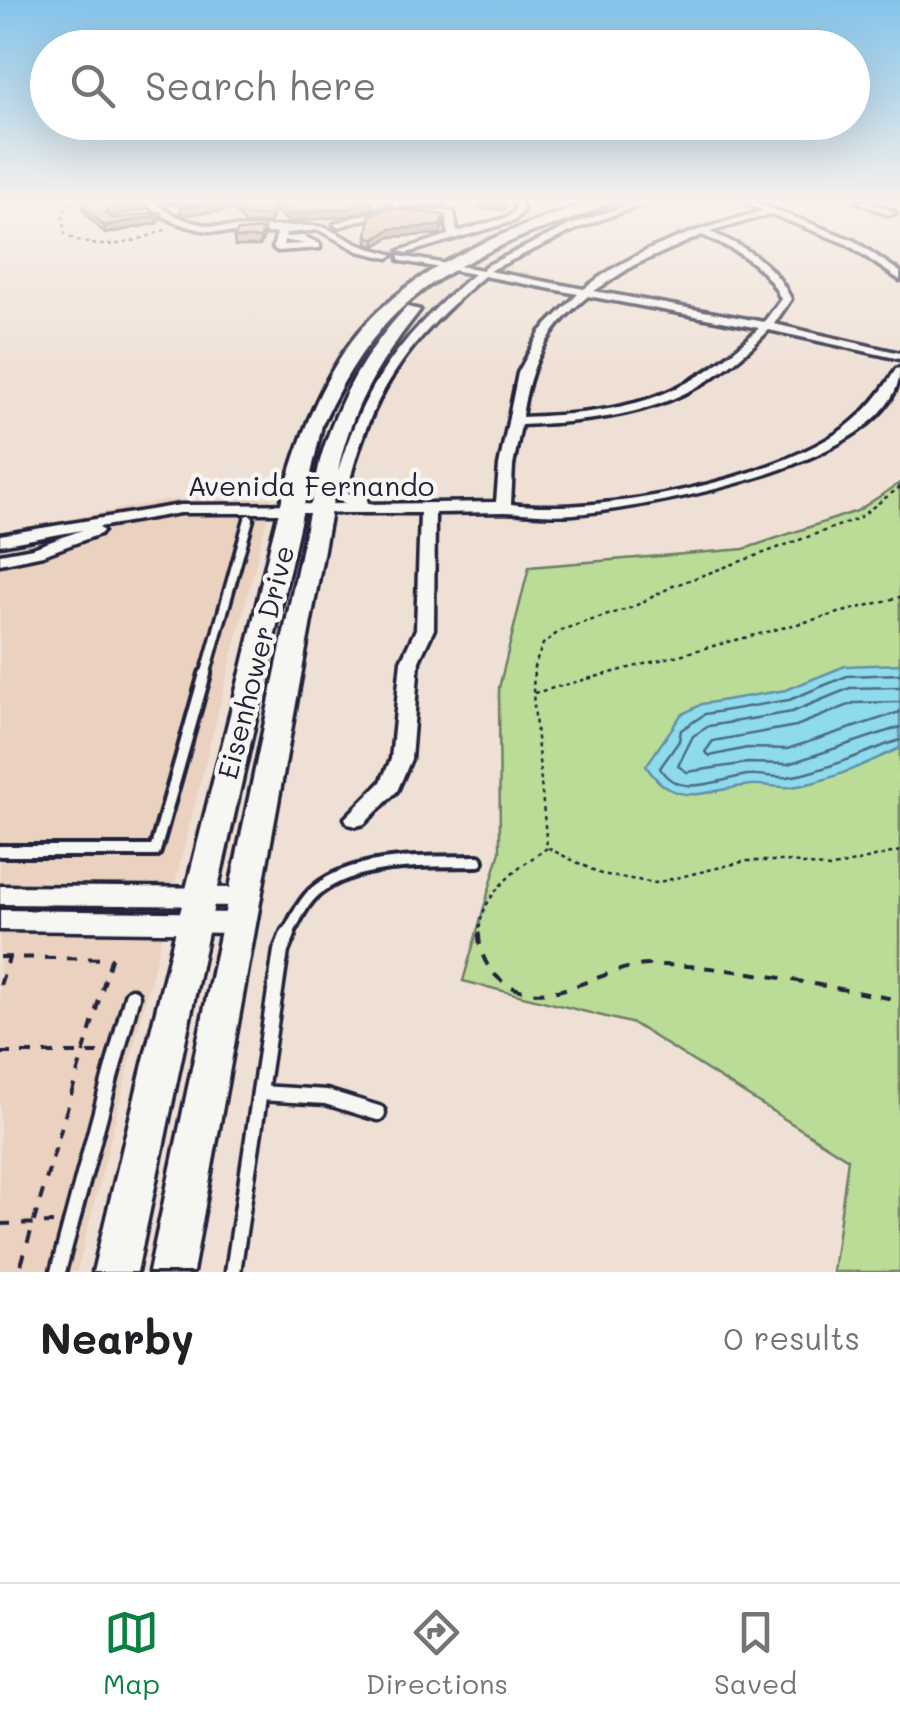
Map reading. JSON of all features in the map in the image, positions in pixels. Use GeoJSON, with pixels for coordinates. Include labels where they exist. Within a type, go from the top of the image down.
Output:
{"type":"FeatureCollection","features":[{"type":"Feature","properties":{"kind":"main road","name":"Eisenhower Drive"},"geometry":{"type":"LineString","coordinates":[[171,1272],[240,910],[306,509],[313,425],[349,358],[372,326],[410,295],[481,260]]}},
{"type":"Feature","properties":{"kind":"main road","name":"Eisenhower Drive"},"geometry":{"type":"LineString","coordinates":[[115,1272],[196,909],[306,509],[352,393],[397,325],[426,296],[483,260]]}},
{"type":"Feature","properties":{"kind":"street"},"geometry":{"type":"LineString","coordinates":[[432,260],[900,356]]}},
{"type":"Feature","properties":{"kind":"street","name":"Eisenhower Drive"},"geometry":{"type":"LineString","coordinates":[[340,494],[356,431],[389,368],[470,268],[489,260]]}},
{"type":"Feature","properties":{"kind":"street"},"geometry":{"type":"LineString","coordinates":[[504,508],[502,480],[518,391],[527,364],[545,334],[588,292],[638,260]]}},
{"type":"Feature","properties":{"kind":"street"},"geometry":{"type":"LineString","coordinates":[[515,420],[592,418],[667,398],[724,370],[786,300],[779,281],[760,260]]}},
{"type":"Feature","properties":{"kind":"street"},"geometry":{"type":"LineString","coordinates":[[876,260],[900,278]]}},
{"type":"Feature","properties":{"kind":"street"},"geometry":{"type":"LineString","coordinates":[[470,268],[518,276]]}},
{"type":"Feature","properties":{"kind":"street","name":"Avenida Fernando"},"geometry":{"type":"LineString","coordinates":[[7,539],[180,509],[428,510],[635,502],[750,476],[790,462],[845,433],[884,399],[900,372]]}},
{"type":"Feature","properties":{"kind":"street","name":"Avenida Fernando"},"geometry":{"type":"LineString","coordinates":[[340,494],[359,502],[476,502],[504,508]]}},
{"type":"Feature","properties":{"kind":"street"},"geometry":{"type":"LineString","coordinates":[[356,818],[390,786],[401,759],[410,661],[425,629],[428,510]]}},
{"type":"Feature","properties":{"kind":"street","name":"Avenida Fernando"},"geometry":{"type":"LineString","coordinates":[[7,558],[96,531],[118,518]]}},
{"type":"Feature","properties":{"kind":"street"},"geometry":{"type":"LineString","coordinates":[[7,539],[7,558]]}},
{"type":"Feature","properties":{"kind":"street"},"geometry":{"type":"LineString","coordinates":[[0,895],[240,910]]}},
{"type":"Feature","properties":{"kind":"street"},"geometry":{"type":"LineString","coordinates":[[0,920],[196,909]]}},
{"type":"Feature","properties":{"kind":"lane"},"geometry":{"type":"LineString","coordinates":[[0,852],[155,851],[248,519]]}},
{"type":"Feature","properties":{"kind":"lane"},"geometry":{"type":"LineString","coordinates":[[232,1272],[281,951],[298,913],[318,889],[350,872],[478,861]]}},
{"type":"Feature","properties":{"kind":"lane"},"geometry":{"type":"LineString","coordinates":[[34,921],[44,895]]}},
{"type":"Feature","properties":{"kind":"lane"},"geometry":{"type":"LineString","coordinates":[[58,1272],[132,996]]}},
{"type":"Feature","properties":{"kind":"lane"},"geometry":{"type":"LineString","coordinates":[[260,1092],[326,1097],[378,1113]]}},
{"type":"Feature","properties":{"kind":"path"},"geometry":{"type":"LineString","coordinates":[[547,848],[534,694],[534,667],[544,644],[561,630],[633,607],[673,586],[754,559],[783,542],[857,519],[900,487]]}},
{"type":"Feature","properties":{"kind":"path"},"geometry":{"type":"LineString","coordinates":[[534,694],[900,597]]}},
{"type":"Feature","properties":{"kind":"path"},"geometry":{"type":"LineString","coordinates":[[547,848],[600,874],[655,884],[746,862],[786,861],[829,868],[900,851]]}},
{"type":"Feature","properties":{"kind":"path"},"geometry":{"type":"LineString","coordinates":[[547,848],[510,874],[490,899],[478,932],[481,959],[504,984],[537,996],[646,964],[900,1000]]}},
{"type":"Feature","properties":{"kind":"path"},"geometry":{"type":"LineString","coordinates":[[0,956],[111,959],[19,1272]]}},
{"type":"Feature","properties":{"kind":"path"},"geometry":{"type":"LineString","coordinates":[[0,985],[10,957]]}},
{"type":"Feature","properties":{"kind":"path"},"geometry":{"type":"LineString","coordinates":[[0,1053],[117,1052]]}},
{"type":"Feature","properties":{"kind":"path"},"geometry":{"type":"LineString","coordinates":[[0,1224],[71,1222]]}},
{"type":"Feature","properties":{"kind":"shaded area"},"geometry":{"type":"Polygon","coordinates":[[[272,498],[77,1272],[0,1272],[0,532],[166,500],[272,498]]]}},
{"type":"Feature","properties":{"kind":"green space"},"geometry":{"type":"Polygon","coordinates":[[[900,483],[900,1272],[833,1272],[848,1159],[634,1024],[463,981],[500,851],[499,688],[529,567],[744,549],[857,511],[900,483]]]}},
{"type":"Feature","properties":{"kind":"water"},"geometry":{"type":"Polygon","coordinates":[[[900,664],[900,748],[846,772],[790,787],[751,785],[693,794],[669,789],[646,766],[681,715],[702,704],[786,690],[845,666],[900,664]]]}},
{"type":"Feature","properties":{"kind":"tunnel"},"geometry":{"type":"LineString","coordinates":[[518,276],[532,279]]}}]}
